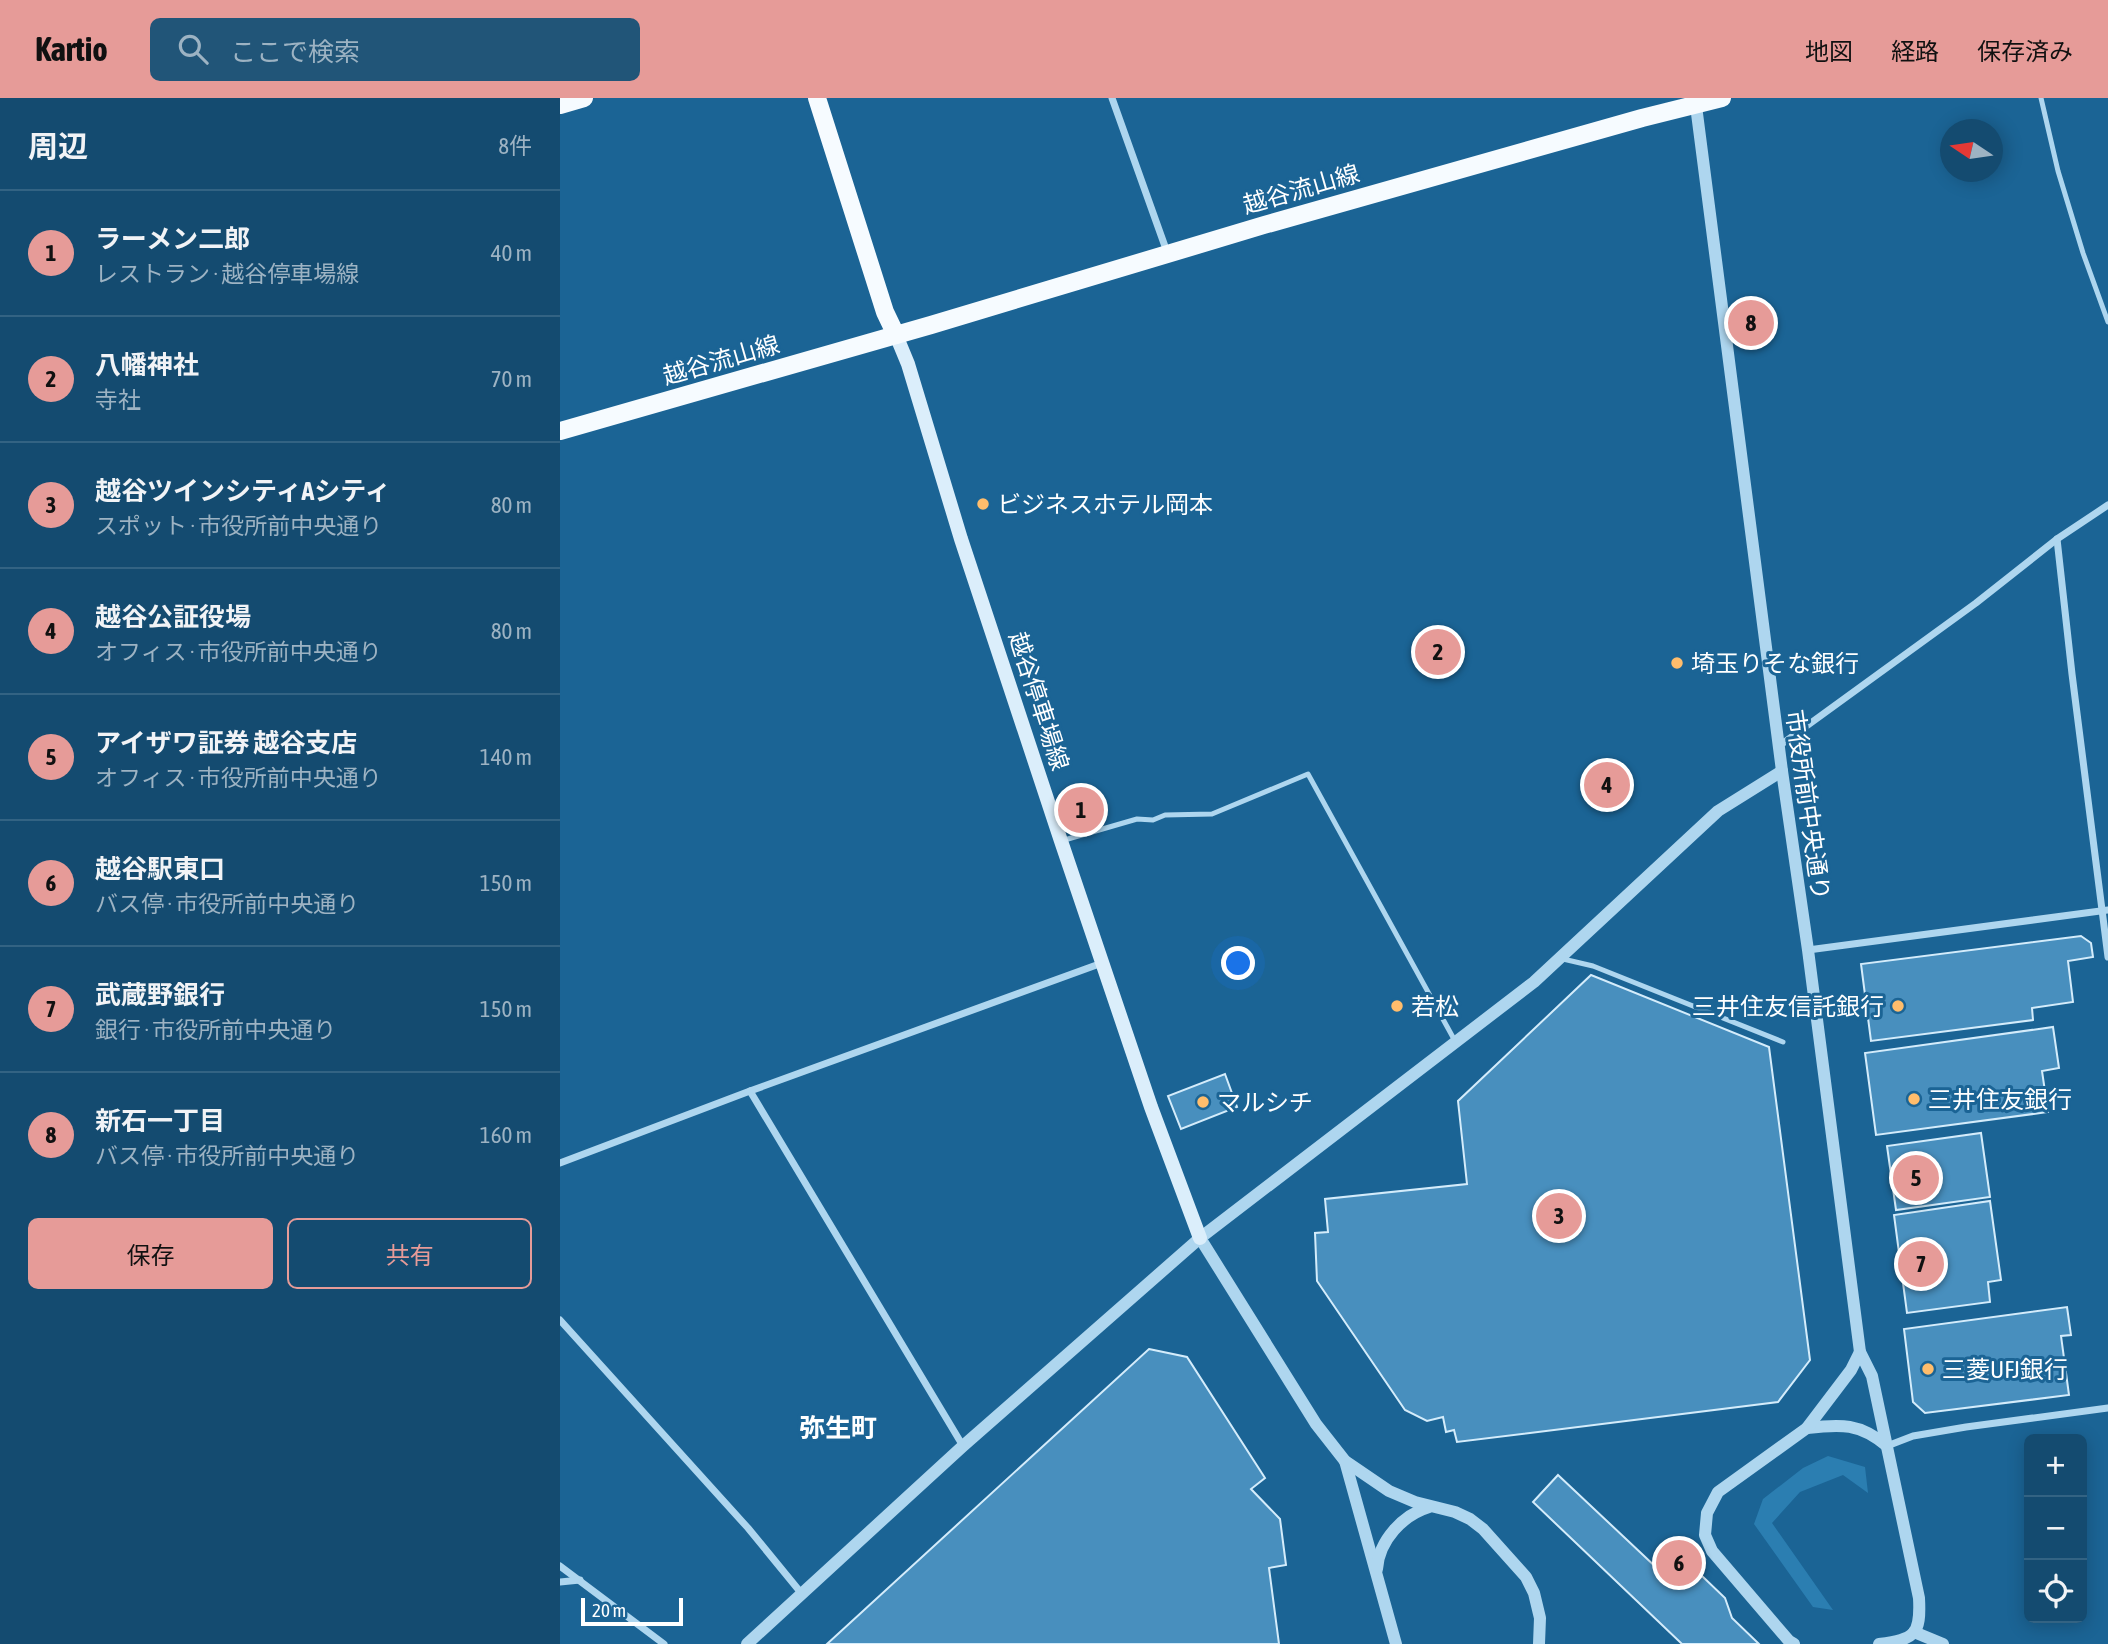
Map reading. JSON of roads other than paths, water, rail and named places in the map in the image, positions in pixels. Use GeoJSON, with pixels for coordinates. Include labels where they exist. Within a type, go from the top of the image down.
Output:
{"type":"FeatureCollection","features":[{"type":"Feature","properties":{"kind":"main road"},"geometry":{"type":"LineString","coordinates":[[560,104],[584,98]]}},
{"type":"Feature","properties":{"kind":"main road"},"geometry":{"type":"LineString","coordinates":[[817,98],[886,312],[896,335]]}},
{"type":"Feature","properties":{"kind":"main road","name":"越谷流山線"},"geometry":{"type":"LineString","coordinates":[[560,431],[1695,101],[1722,98]]}},
{"type":"Feature","properties":{"kind":"main road","name":"越谷停車場線"},"geometry":{"type":"LineString","coordinates":[[896,335],[908,363],[961,539],[1061,841],[1151,1107],[1200,1238]]}},
{"type":"Feature","properties":{"kind":"street"},"geometry":{"type":"LineString","coordinates":[[1111,98],[1168,253]]}},
{"type":"Feature","properties":{"kind":"street","name":"市役所前中央通り"},"geometry":{"type":"LineString","coordinates":[[1695,101],[1860,1352],[1872,1376],[1919,1598],[1920,1618],[1914,1632]]}},
{"type":"Feature","properties":{"kind":"street"},"geometry":{"type":"LineString","coordinates":[[1779,746],[1976,603],[2057,539],[2108,505]]}},
{"type":"Feature","properties":{"kind":"street"},"geometry":{"type":"LineString","coordinates":[[2057,539],[2072,674],[2105,910],[2108,957]]}},
{"type":"Feature","properties":{"kind":"street"},"geometry":{"type":"LineString","coordinates":[[747,1644],[963,1446],[1200,1238],[1534,982],[1718,811],[1782,771]]}},
{"type":"Feature","properties":{"kind":"street"},"geometry":{"type":"LineString","coordinates":[[1808,950],[2105,910]]}},
{"type":"Feature","properties":{"kind":"street"},"geometry":{"type":"LineString","coordinates":[[560,1163],[1103,963]]}},
{"type":"Feature","properties":{"kind":"street"},"geometry":{"type":"LineString","coordinates":[[750,1091],[963,1446]]}},
{"type":"Feature","properties":{"kind":"street"},"geometry":{"type":"LineString","coordinates":[[1200,1238],[1316,1424],[1345,1461],[1389,1491],[1470,1519],[1483,1529],[1526,1577],[1534,1593],[1540,1618],[1539,1644]]}},
{"type":"Feature","properties":{"kind":"street"},"geometry":{"type":"LineString","coordinates":[[560,1320],[748,1528],[802,1594]]}},
{"type":"Feature","properties":{"kind":"street"},"geometry":{"type":"LineString","coordinates":[[1794,1644],[1712,1551],[1705,1535],[1707,1513],[1718,1492],[1808,1428],[1852,1370],[1860,1352]]}},
{"type":"Feature","properties":{"kind":"street"},"geometry":{"type":"LineString","coordinates":[[1808,1428],[1832,1425],[1853,1428],[1872,1433],[1887,1446],[1913,1436],[2108,1408]]}},
{"type":"Feature","properties":{"kind":"street"},"geometry":{"type":"LineString","coordinates":[[1345,1461],[1396,1644]]}},
{"type":"Feature","properties":{"kind":"street"},"geometry":{"type":"LineString","coordinates":[[1377,1576],[1382,1547],[1392,1533],[1416,1510],[1431,1506]]}},
{"type":"Feature","properties":{"kind":"street"},"geometry":{"type":"LineString","coordinates":[[560,1566],[664,1644]]}},
{"type":"Feature","properties":{"kind":"street"},"geometry":{"type":"LineString","coordinates":[[560,1582],[580,1580]]}},
{"type":"Feature","properties":{"kind":"street"},"geometry":{"type":"LineString","coordinates":[[1880,1644],[1904,1641],[1914,1632],[1943,1644]]}},
{"type":"Feature","properties":{"kind":"lane"},"geometry":{"type":"LineString","coordinates":[[2041,98],[2058,171],[2108,322]]}},
{"type":"Feature","properties":{"kind":"lane"},"geometry":{"type":"LineString","coordinates":[[1061,841],[1137,819],[1153,820],[1165,815],[1212,814],[1308,774],[1456,1042]]}},
{"type":"Feature","properties":{"kind":"lane"},"geometry":{"type":"LineString","coordinates":[[1560,958],[1593,966],[1783,1042]]}},
{"type":"Feature","properties":{"kind":"place","name":"新石一丁目"},"geometry":{"type":"Point","coordinates":[1751,323]}},
{"type":"Feature","properties":{"kind":"place","name":"ビジネスホテル岡本"},"geometry":{"type":"Point","coordinates":[983,504]}},
{"type":"Feature","properties":{"kind":"place","name":"八幡神社"},"geometry":{"type":"Point","coordinates":[1438,652]}},
{"type":"Feature","properties":{"kind":"place","name":"埼玉りそな銀行"},"geometry":{"type":"Point","coordinates":[1677,663]}},
{"type":"Feature","properties":{"kind":"place","name":"越谷公証役場"},"geometry":{"type":"Point","coordinates":[1607,785]}},
{"type":"Feature","properties":{"kind":"place","name":"ラーメン二郎"},"geometry":{"type":"Point","coordinates":[1081,810]}},
{"type":"Feature","properties":{"kind":"place","name":"若松"},"geometry":{"type":"Point","coordinates":[1397,1006]}},
{"type":"Feature","properties":{"kind":"place","name":"三井住友信託銀行"},"geometry":{"type":"Point","coordinates":[1898,1006]}},
{"type":"Feature","properties":{"kind":"place","name":"三井住友銀行"},"geometry":{"type":"Point","coordinates":[1914,1099]}},
{"type":"Feature","properties":{"kind":"place","name":"マルシチ"},"geometry":{"type":"Point","coordinates":[1203,1102]}},
{"type":"Feature","properties":{"kind":"place","name":"アイザワ証券 越谷支店"},"geometry":{"type":"Point","coordinates":[1916,1178]}},
{"type":"Feature","properties":{"kind":"place","name":"越谷ツインシティAシティ"},"geometry":{"type":"Point","coordinates":[1559,1216]}},
{"type":"Feature","properties":{"kind":"place","name":"武蔵野銀行"},"geometry":{"type":"Point","coordinates":[1921,1264]}},
{"type":"Feature","properties":{"kind":"place","name":"三菱UFJ銀行"},"geometry":{"type":"Point","coordinates":[1928,1369]}},
{"type":"Feature","properties":{"kind":"place","name":"越谷駅東口"},"geometry":{"type":"Point","coordinates":[1679,1563]}},
{"type":"Feature","properties":{"kind":"district","name":"弥生町"},"geometry":{"type":"Point","coordinates":[838,1428]}}]}
